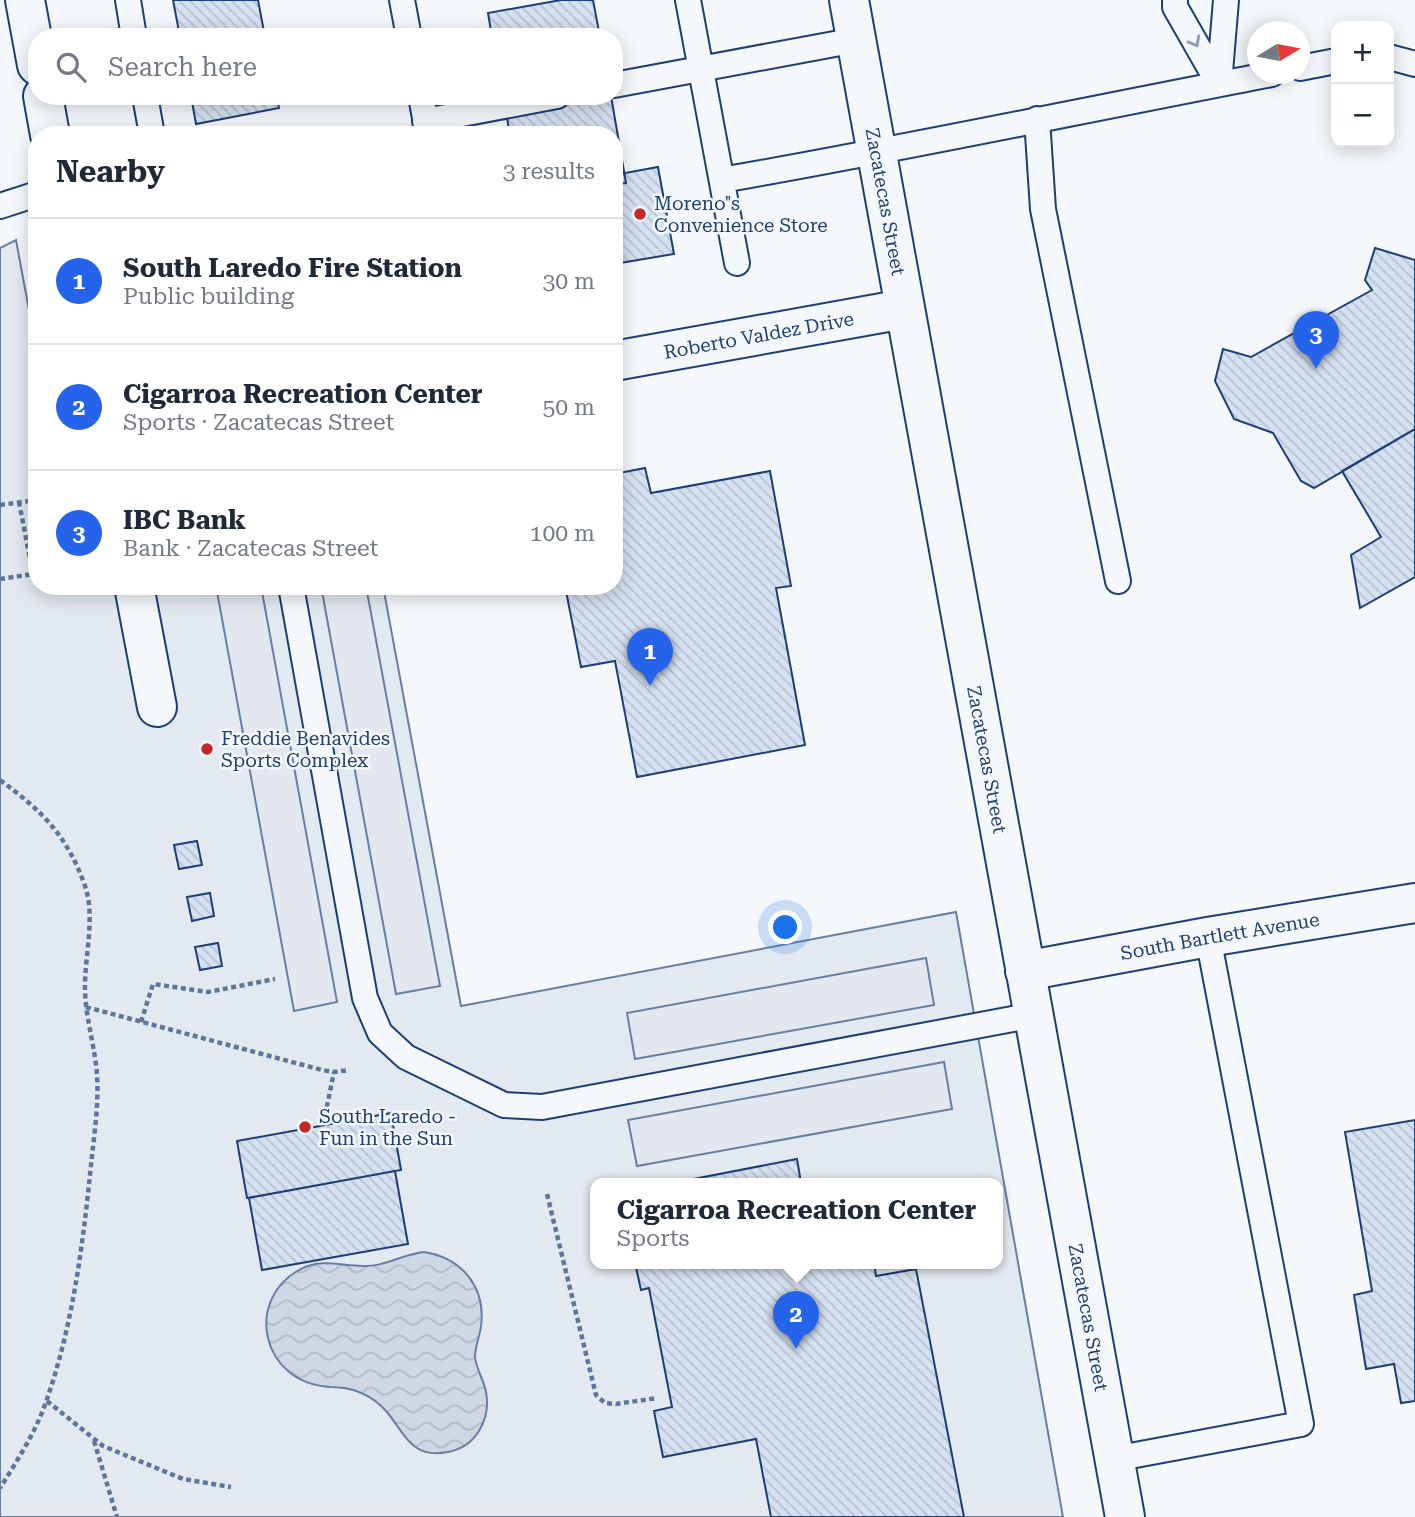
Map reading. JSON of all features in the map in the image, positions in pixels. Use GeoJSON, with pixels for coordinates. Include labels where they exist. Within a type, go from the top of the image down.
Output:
{"type":"FeatureCollection","features":[{"type":"Feature","properties":{"kind":"street"},"geometry":{"type":"LineString","coordinates":[[25,0],[30,28]]}},
{"type":"Feature","properties":{"kind":"street","name":"Zacatecas Street"},"geometry":{"type":"LineString","coordinates":[[849,0],[1125,1517]]}},
{"type":"Feature","properties":{"kind":"street"},"geometry":{"type":"LineString","coordinates":[[45,105],[48,126]]}},
{"type":"Feature","properties":{"kind":"street","name":"Roberto Valdez Drive"},"geometry":{"type":"LineString","coordinates":[[623,359],[904,309]]}},
{"type":"Feature","properties":{"kind":"street"},"geometry":{"type":"LineString","coordinates":[[136,595],[157,707]]}},
{"type":"Feature","properties":{"kind":"street","name":"South Bartlett Avenue"},"geometry":{"type":"LineString","coordinates":[[1025,971],[1415,903]]}},
{"type":"Feature","properties":{"kind":"lane"},"geometry":{"type":"LineString","coordinates":[[128,0],[133,28]]}},
{"type":"Feature","properties":{"kind":"lane"},"geometry":{"type":"LineString","coordinates":[[402,0],[407,28]]}},
{"type":"Feature","properties":{"kind":"lane"},"geometry":{"type":"LineString","coordinates":[[688,0],[737,263]]}},
{"type":"Feature","properties":{"kind":"lane"},"geometry":{"type":"LineString","coordinates":[[1175,0],[1175,7],[1219,84]]}},
{"type":"Feature","properties":{"kind":"lane"},"geometry":{"type":"LineString","coordinates":[[1219,84],[1226,0]]}},
{"type":"Feature","properties":{"kind":"lane"},"geometry":{"type":"LineString","coordinates":[[623,83],[856,40]]}},
{"type":"Feature","properties":{"kind":"lane"},"geometry":{"type":"LineString","coordinates":[[1394,58],[1415,64]]}},
{"type":"Feature","properties":{"kind":"lane"},"geometry":{"type":"LineString","coordinates":[[1310,66],[1331,62]]}},
{"type":"Feature","properties":{"kind":"lane"},"geometry":{"type":"LineString","coordinates":[[722,180],[876,153],[1247,79]]}},
{"type":"Feature","properties":{"kind":"lane"},"geometry":{"type":"LineString","coordinates":[[147,105],[150,126]]}},
{"type":"Feature","properties":{"kind":"lane"},"geometry":{"type":"LineString","coordinates":[[423,105],[427,126]]}},
{"type":"Feature","properties":{"kind":"lane"},"geometry":{"type":"LineString","coordinates":[[435,126],[520,105]]}},
{"type":"Feature","properties":{"kind":"lane"},"geometry":{"type":"LineString","coordinates":[[1037,119],[1042,209],[1118,581]]}},
{"type":"Feature","properties":{"kind":"lane"},"geometry":{"type":"LineString","coordinates":[[0,206],[28,197]]}},
{"type":"Feature","properties":{"kind":"lane"},"geometry":{"type":"LineString","coordinates":[[293,595],[365,998],[380,1033],[406,1057],[504,1105],[542,1107],[1034,1015]]}},
{"type":"Feature","properties":{"kind":"lane"},"geometry":{"type":"LineString","coordinates":[[1114,1459],[1301,1424],[1208,937]]}},
{"type":"Feature","properties":{"kind":"path"},"geometry":{"type":"LineString","coordinates":[[0,505],[28,501]]}},
{"type":"Feature","properties":{"kind":"path"},"geometry":{"type":"LineString","coordinates":[[19,502],[28,548]]}},
{"type":"Feature","properties":{"kind":"path"},"geometry":{"type":"LineString","coordinates":[[0,579],[28,575]]}},
{"type":"Feature","properties":{"kind":"path"},"geometry":{"type":"LineString","coordinates":[[0,780],[30,802],[53,824],[76,864],[85,887],[89,903],[86,1007],[97,1076],[93,1152],[83,1243],[67,1326],[47,1401],[0,1488]]}},
{"type":"Feature","properties":{"kind":"path"},"geometry":{"type":"LineString","coordinates":[[141,1022],[153,984],[208,992],[275,979]]}},
{"type":"Feature","properties":{"kind":"path"},"geometry":{"type":"LineString","coordinates":[[86,1007],[334,1072],[349,1070]]}},
{"type":"Feature","properties":{"kind":"path"},"geometry":{"type":"LineString","coordinates":[[327,1124],[326,1111],[334,1072]]}},
{"type":"Feature","properties":{"kind":"path"},"geometry":{"type":"LineString","coordinates":[[547,1194],[596,1395],[605,1403],[616,1404],[657,1398]]}},
{"type":"Feature","properties":{"kind":"path"},"geometry":{"type":"LineString","coordinates":[[47,1401],[103,1446],[135,1461],[183,1479],[231,1487]]}},
{"type":"Feature","properties":{"kind":"path"},"geometry":{"type":"LineString","coordinates":[[94,1439],[117,1517]]}},
{"type":"Feature","properties":{"kind":"shaded area","name":"Freddie Benavides Sports Complex"},"geometry":{"type":"Polygon","coordinates":[[[16,240],[28,305],[28,595],[385,595],[461,1006],[956,912],[1063,1517],[0,1517],[0,248],[16,240]]]}},
{"type":"Feature","properties":{"kind":"shaded area"},"geometry":{"type":"Polygon","coordinates":[[[218,595],[263,595],[337,1002],[294,1011],[218,595]]]}},
{"type":"Feature","properties":{"kind":"shaded area"},"geometry":{"type":"Polygon","coordinates":[[[323,595],[368,595],[440,986],[396,994],[323,595]]]}},
{"type":"Feature","properties":{"kind":"shaded area"},"geometry":{"type":"Polygon","coordinates":[[[926,958],[934,1005],[635,1059],[627,1013],[926,958]]]}},
{"type":"Feature","properties":{"kind":"shaded area"},"geometry":{"type":"Polygon","coordinates":[[[944,1062],[952,1109],[637,1166],[628,1120],[944,1062]]]}},
{"type":"Feature","properties":{"kind":"water"},"geometry":{"type":"Polygon","coordinates":[[[424,1252],[450,1261],[469,1277],[480,1299],[482,1312],[475,1357],[487,1402],[484,1422],[474,1438],[448,1452],[425,1452],[417,1448],[381,1406],[362,1393],[307,1382],[289,1372],[275,1356],[268,1338],[267,1319],[271,1300],[283,1283],[301,1269],[324,1263],[371,1266],[424,1252]]]}},
{"type":"Feature","properties":{"kind":"building"},"geometry":{"type":"Polygon","coordinates":[[[173,0],[258,0],[263,28],[178,28],[173,0]]]}},
{"type":"Feature","properties":{"kind":"building"},"geometry":{"type":"Polygon","coordinates":[[[561,0],[593,0],[598,28],[490,28],[488,13],[561,0]]]}},
{"type":"Feature","properties":{"kind":"building"},"geometry":{"type":"Polygon","coordinates":[[[193,105],[278,105],[279,108],[196,124],[193,105]]]}},
{"type":"Feature","properties":{"kind":"building"},"geometry":{"type":"Polygon","coordinates":[[[505,105],[613,105],[616,126],[508,126],[505,105]]]}},
{"type":"Feature","properties":{"kind":"building","name":"Moreno\"s Convenience Store"},"geometry":{"type":"Polygon","coordinates":[[[658,167],[674,254],[623,262],[623,173],[658,167]]]}},
{"type":"Feature","properties":{"kind":"building"},"geometry":{"type":"Polygon","coordinates":[[[1375,248],[1415,260],[1415,429],[1314,488],[1301,481],[1273,433],[1234,419],[1215,381],[1223,349],[1251,357],[1372,290],[1365,280],[1375,248]]]}},
{"type":"Feature","properties":{"kind":"building"},"geometry":{"type":"Polygon","coordinates":[[[1415,429],[1415,577],[1360,608],[1351,555],[1381,537],[1342,471],[1415,429]]]}},
{"type":"Feature","properties":{"kind":"building"},"geometry":{"type":"Polygon","coordinates":[[[645,468],[651,493],[770,471],[791,586],[776,588],[805,745],[637,777],[615,661],[581,667],[567,595],[623,595],[623,472],[645,468]]]}},
{"type":"Feature","properties":{"kind":"building"},"geometry":{"type":"Polygon","coordinates":[[[197,841],[202,865],[179,869],[174,845],[197,841]]]}},
{"type":"Feature","properties":{"kind":"building"},"geometry":{"type":"Polygon","coordinates":[[[210,893],[214,916],[192,921],[187,897],[210,893]]]}},
{"type":"Feature","properties":{"kind":"building"},"geometry":{"type":"Polygon","coordinates":[[[218,943],[222,966],[200,970],[195,947],[218,943]]]}},
{"type":"Feature","properties":{"kind":"building"},"geometry":{"type":"Polygon","coordinates":[[[391,1113],[401,1170],[247,1198],[237,1141],[391,1113]]]}},
{"type":"Feature","properties":{"kind":"building"},"geometry":{"type":"Polygon","coordinates":[[[1415,1120],[1415,1401],[1401,1403],[1394,1364],[1366,1369],[1354,1295],[1372,1291],[1345,1132],[1415,1120]]]}},
{"type":"Feature","properties":{"kind":"building"},"geometry":{"type":"Polygon","coordinates":[[[797,1159],[800,1178],[699,1178],[797,1159]]]}},
{"type":"Feature","properties":{"kind":"building"},"geometry":{"type":"Polygon","coordinates":[[[395,1171],[408,1244],[262,1270],[249,1198],[395,1171]]]}},
{"type":"Feature","properties":{"kind":"building"},"geometry":{"type":"Polygon","coordinates":[[[636,1269],[875,1269],[876,1276],[916,1269],[964,1517],[771,1517],[756,1439],[663,1457],[654,1411],[672,1407],[649,1288],[641,1290],[636,1269]]]}},
{"type":"Feature","properties":{"kind":"place","name":"Moreno\"s Convenience Store"},"geometry":{"type":"Point","coordinates":[640,214]}},
{"type":"Feature","properties":{"kind":"place","name":"IBC Bank"},"geometry":{"type":"Point","coordinates":[1316,369]}},
{"type":"Feature","properties":{"kind":"place","name":"South Laredo Fire Station"},"geometry":{"type":"Point","coordinates":[650,686]}},
{"type":"Feature","properties":{"kind":"place","name":"Freddie Benavides Sports Complex"},"geometry":{"type":"Point","coordinates":[207,749]}},
{"type":"Feature","properties":{"kind":"place","name":"South Laredo - Fun in the Sun"},"geometry":{"type":"Point","coordinates":[305,1127]}},
{"type":"Feature","properties":{"kind":"place","name":"Cigarroa Recreation Center"},"geometry":{"type":"Point","coordinates":[796,1349]}}]}
